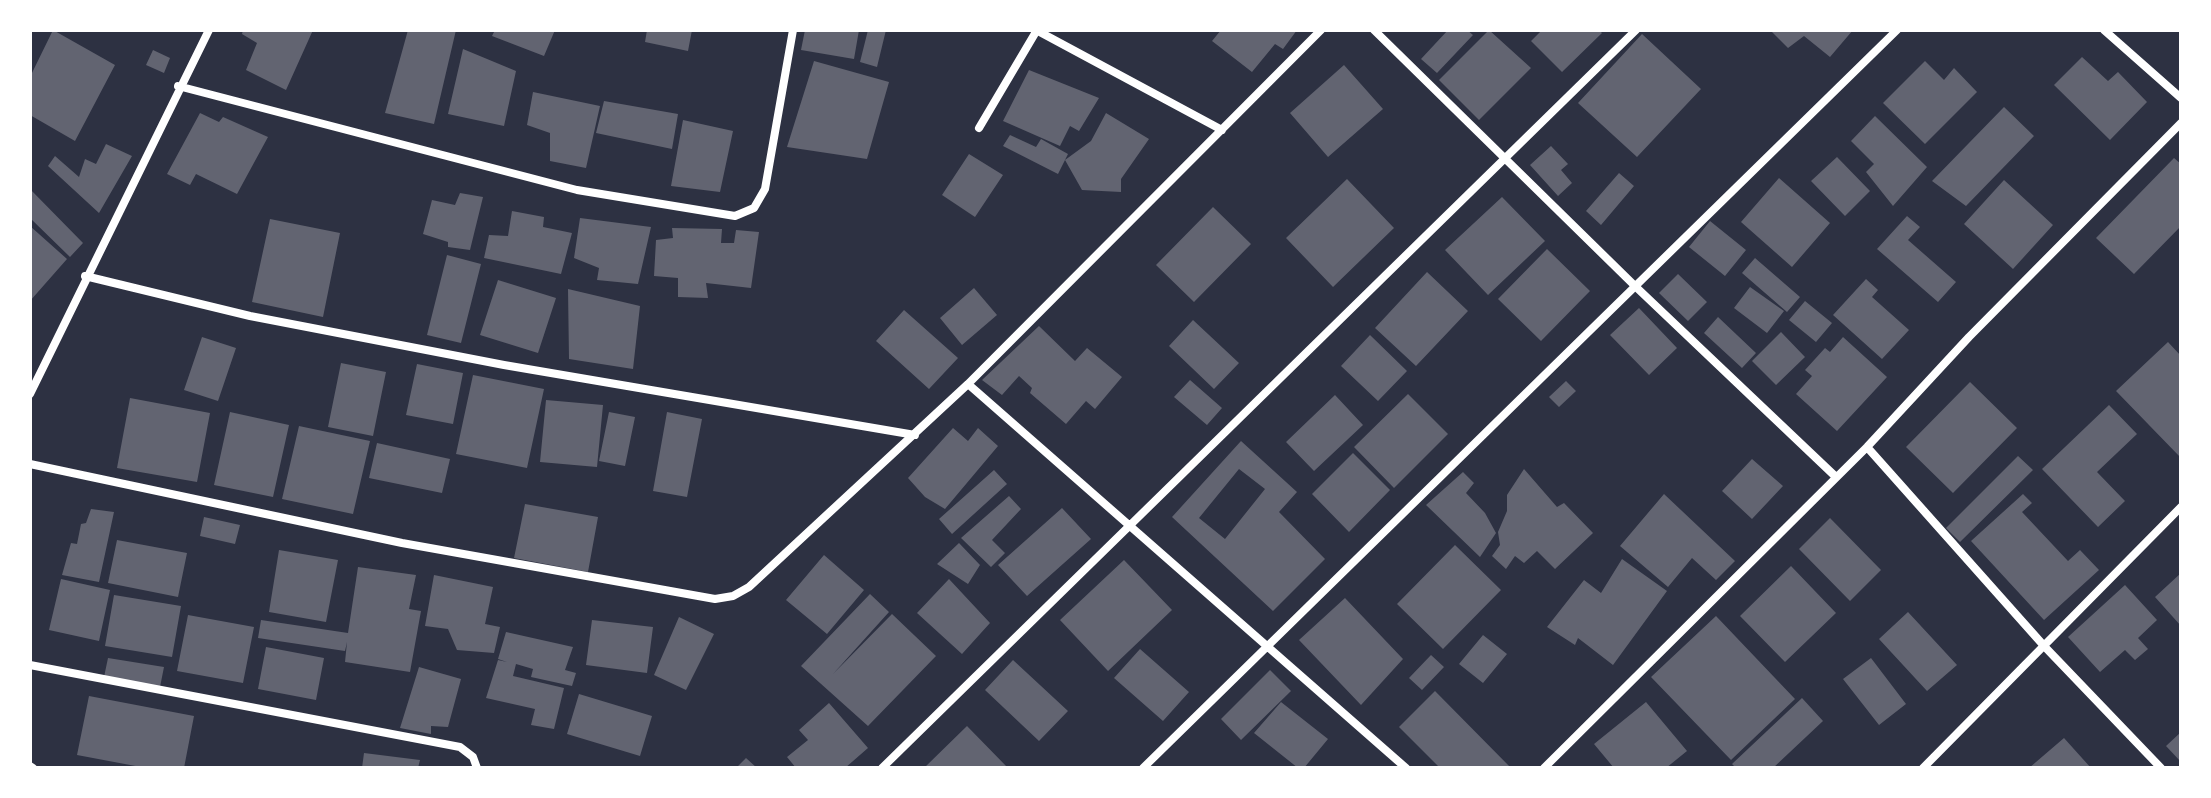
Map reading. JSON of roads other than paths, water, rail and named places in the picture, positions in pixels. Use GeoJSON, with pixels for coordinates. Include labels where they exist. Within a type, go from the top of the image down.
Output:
{"type":"FeatureCollection","features":[{"type":"Feature","properties":{"kind":"street"},"geometry":{"type":"LineString","coordinates":[[30,394],[178,86],[209,30]]}},
{"type":"Feature","properties":{"kind":"street"},"geometry":{"type":"LineString","coordinates":[[178,86],[577,190],[735,216],[754,208],[765,189],[793,30]]}},
{"type":"Feature","properties":{"kind":"street"},"geometry":{"type":"LineString","coordinates":[[979,128],[1036,30],[1222,130]]}},
{"type":"Feature","properties":{"kind":"street"},"geometry":{"type":"LineString","coordinates":[[30,464],[402,543],[715,599],[733,596],[749,587],[968,384],[1321,30]]}},
{"type":"Feature","properties":{"kind":"street"},"geometry":{"type":"LineString","coordinates":[[1374,30],[1504,160],[1836,477]]}},
{"type":"Feature","properties":{"kind":"street"},"geometry":{"type":"LineString","coordinates":[[882,768],[1636,30]]}},
{"type":"Feature","properties":{"kind":"street"},"geometry":{"type":"LineString","coordinates":[[1143,768],[1897,30]]}},
{"type":"Feature","properties":{"kind":"street"},"geometry":{"type":"LineString","coordinates":[[2104,30],[2181,98]]}},
{"type":"Feature","properties":{"kind":"street"},"geometry":{"type":"LineString","coordinates":[[1544,768],[1867,447],[1969,337],[2181,123]]}},
{"type":"Feature","properties":{"kind":"street"},"geometry":{"type":"LineString","coordinates":[[85,276],[250,316],[504,365],[915,435]]}},
{"type":"Feature","properties":{"kind":"street"},"geometry":{"type":"LineString","coordinates":[[968,384],[1406,768]]}},
{"type":"Feature","properties":{"kind":"street"},"geometry":{"type":"LineString","coordinates":[[1867,447],[2045,647],[2161,768]]}},
{"type":"Feature","properties":{"kind":"street"},"geometry":{"type":"LineString","coordinates":[[1923,768],[2181,507]]}},
{"type":"Feature","properties":{"kind":"street"},"geometry":{"type":"LineString","coordinates":[[30,665],[460,747],[473,757],[477,768]]}}]}
